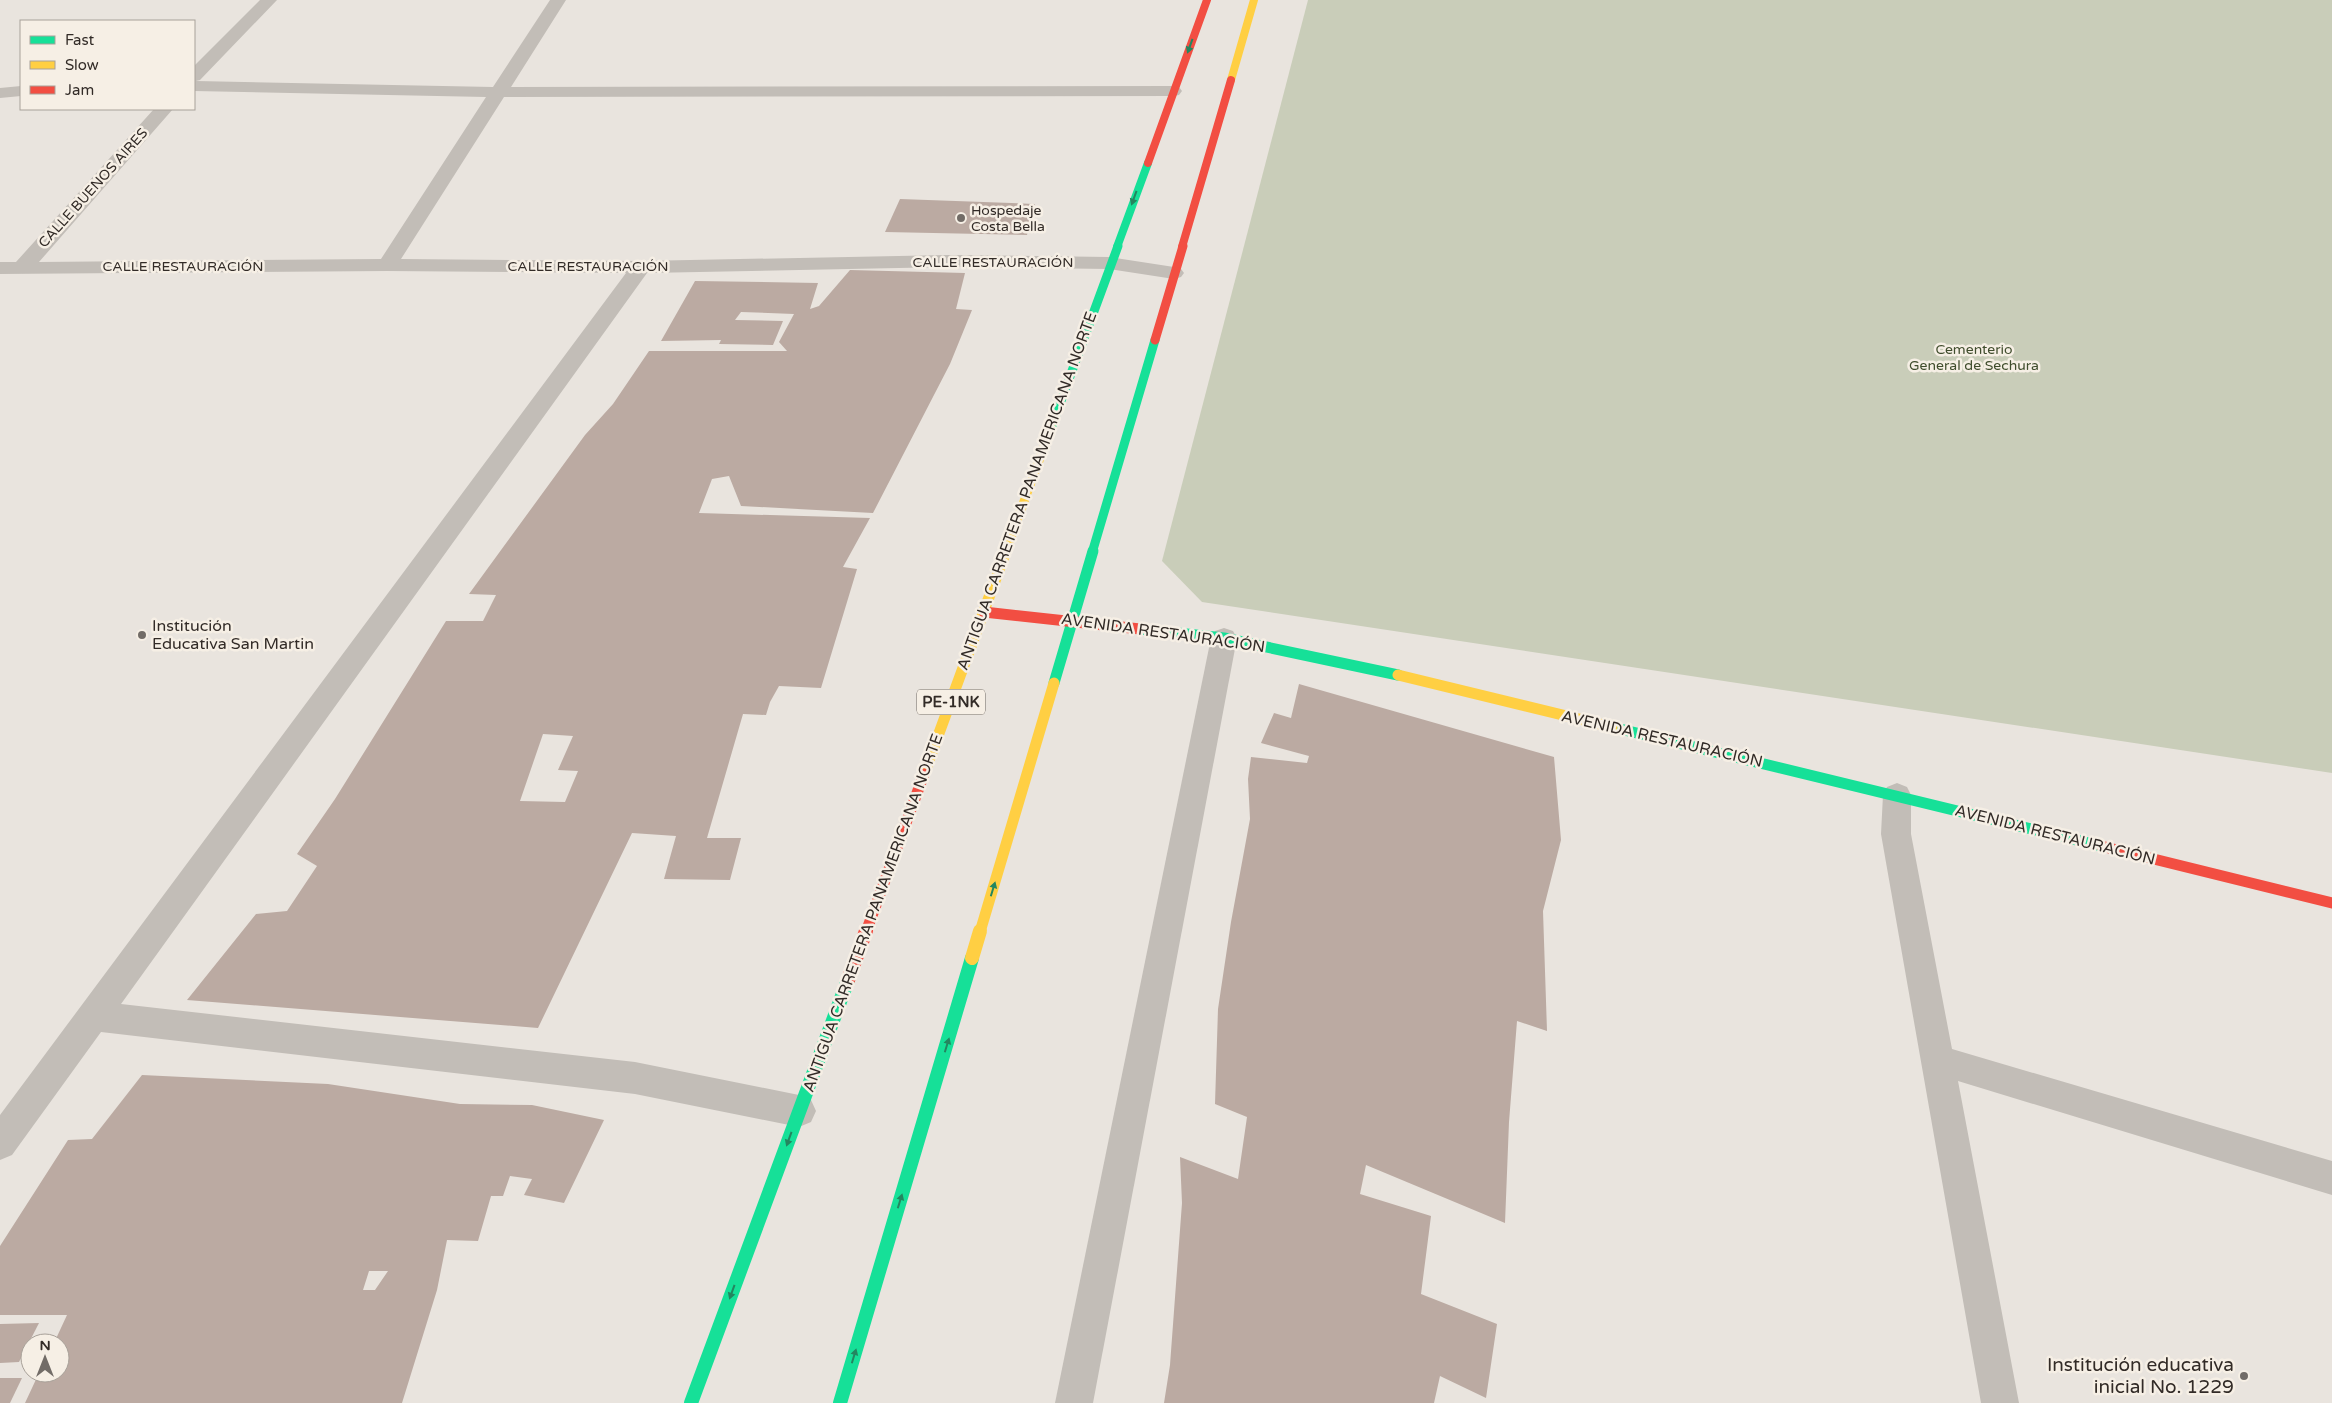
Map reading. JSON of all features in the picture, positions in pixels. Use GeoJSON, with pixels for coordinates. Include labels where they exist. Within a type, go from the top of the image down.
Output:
{"type":"FeatureCollection","features":[{"type":"Feature","properties":{"kind":"main road","name":"ANTIGUA CARRETERA PANAMERICANA NORTE"},"geometry":{"type":"LineString","coordinates":[[691,1403],[984,612],[1207,0]]}},
{"type":"Feature","properties":{"kind":"main road"},"geometry":{"type":"LineString","coordinates":[[840,1403],[1073,620],[1254,0]]}},
{"type":"Feature","properties":{"kind":"main road","name":"AVENIDA RESTAURACIÓN"},"geometry":{"type":"LineString","coordinates":[[984,612],[1073,620],[1224,638],[1348,663],[1897,795],[2332,903]]}},
{"type":"Feature","properties":{"kind":"street"},"geometry":{"type":"LineString","coordinates":[[195,75],[269,0]]}},
{"type":"Feature","properties":{"kind":"street"},"geometry":{"type":"LineString","coordinates":[[387,265],[558,0]]}},
{"type":"Feature","properties":{"kind":"street"},"geometry":{"type":"LineString","coordinates":[[195,86],[500,92],[1173,91]]}},
{"type":"Feature","properties":{"kind":"street"},"geometry":{"type":"LineString","coordinates":[[0,92],[20,92]]}},
{"type":"Feature","properties":{"kind":"street","name":"CALLE BUENOS AIRES"},"geometry":{"type":"LineString","coordinates":[[22,268],[163,110]]}},
{"type":"Feature","properties":{"kind":"street","name":"CALLE RESTAURACIÓN"},"geometry":{"type":"LineString","coordinates":[[0,268],[387,265],[641,267],[948,261],[1110,264],[1174,273]]}},
{"type":"Feature","properties":{"kind":"street"},"geometry":{"type":"LineString","coordinates":[[0,1143],[641,267]]}},
{"type":"Feature","properties":{"kind":"street"},"geometry":{"type":"LineString","coordinates":[[1074,1403],[1224,638]]}},
{"type":"Feature","properties":{"kind":"street"},"geometry":{"type":"LineString","coordinates":[[1897,795],[1896,834],[2000,1403]]}},
{"type":"Feature","properties":{"kind":"street"},"geometry":{"type":"LineString","coordinates":[[93,1016],[635,1078],[799,1111]]}},
{"type":"Feature","properties":{"kind":"street"},"geometry":{"type":"LineString","coordinates":[[1938,1060],[2332,1178]]}},
{"type":"Feature","properties":{"kind":"green space","name":"Cementerio General de Sechura"},"geometry":{"type":"Polygon","coordinates":[[[1308,0],[2332,0],[2332,773],[1202,602],[1162,561],[1308,0]]]}},
{"type":"Feature","properties":{"kind":"building","name":"Hospedaje Costa Bella"},"geometry":{"type":"Polygon","coordinates":[[[900,199],[1035,204],[1027,235],[885,232],[900,199]]]}},
{"type":"Feature","properties":{"kind":"building"},"geometry":{"type":"Polygon","coordinates":[[[850,270],[965,273],[956,309],[972,310],[950,364],[873,513],[741,506],[729,476],[712,479],[699,513],[870,518],[843,567],[857,569],[821,688],[779,686],[770,702],[766,715],[743,714],[707,838],[741,838],[730,880],[664,879],[676,836],[632,833],[538,1028],[187,1000],[256,914],[287,911],[317,866],[297,854],[335,799],[446,621],[483,621],[496,595],[469,594],[585,435],[613,404],[649,351],[787,351],[779,342],[794,314],[741,312],[735,320],[783,321],[773,345],[719,344],[721,340],[661,341],[695,281],[818,283],[810,309],[819,306],[850,270]],[[543,734],[520,801],[565,802],[578,771],[558,770],[573,736],[543,734]]]}},
{"type":"Feature","properties":{"kind":"building"},"geometry":{"type":"Polygon","coordinates":[[[1299,684],[1554,757],[1561,840],[1543,911],[1547,1031],[1517,1021],[1509,1122],[1505,1223],[1366,1165],[1360,1194],[1431,1216],[1421,1294],[1497,1324],[1486,1398],[1440,1376],[1434,1403],[1164,1403],[1170,1365],[1182,1203],[1180,1157],[1238,1179],[1247,1117],[1215,1104],[1218,1009],[1231,922],[1250,819],[1248,779],[1251,757],[1307,763],[1309,756],[1261,743],[1274,713],[1291,718],[1299,684]]]}},
{"type":"Feature","properties":{"kind":"building"},"geometry":{"type":"Polygon","coordinates":[[[142,1075],[328,1084],[460,1104],[532,1105],[604,1120],[564,1203],[524,1195],[532,1179],[510,1176],[503,1196],[491,1196],[478,1241],[447,1240],[437,1290],[402,1403],[25,1403],[34,1383],[70,1383],[70,1333],[59,1333],[67,1315],[0,1315],[0,1246],[68,1140],[92,1139],[142,1075]],[[369,1271],[363,1290],[375,1290],[388,1271],[369,1271]]]}},
{"type":"Feature","properties":{"kind":"building"},"geometry":{"type":"Polygon","coordinates":[[[39,1323],[34,1333],[20,1333],[19,1362],[0,1363],[0,1324],[39,1323]]]}},
{"type":"Feature","properties":{"kind":"building"},"geometry":{"type":"Polygon","coordinates":[[[0,1378],[20,1378],[20,1382],[10,1403],[0,1403],[0,1378]]]}},
{"type":"Feature","properties":{"kind":"traffic: fast"},"geometry":{"type":"LineString","coordinates":[[1051,428],[1148,163]]}},
{"type":"Feature","properties":{"kind":"traffic: fast"},"geometry":{"type":"LineString","coordinates":[[1054,683],[1155,340]]}},
{"type":"Feature","properties":{"kind":"traffic: fast"},"geometry":{"type":"LineString","coordinates":[[1140,629],[1224,638],[1398,675]]}},
{"type":"Feature","properties":{"kind":"traffic: fast"},"geometry":{"type":"LineString","coordinates":[[1612,727],[2101,846]]}},
{"type":"Feature","properties":{"kind":"traffic: fast"},"geometry":{"type":"LineString","coordinates":[[840,1403],[972,958]]}},
{"type":"Feature","properties":{"kind":"traffic: fast"},"geometry":{"type":"LineString","coordinates":[[691,1403],[848,980]]}},
{"type":"Feature","properties":{"kind":"traffic: slow"},"geometry":{"type":"LineString","coordinates":[[1231,80],[1254,0]]}},
{"type":"Feature","properties":{"kind":"traffic: slow"},"geometry":{"type":"LineString","coordinates":[[924,774],[1051,428]]}},
{"type":"Feature","properties":{"kind":"traffic: slow"},"geometry":{"type":"LineString","coordinates":[[1398,675],[1612,727]]}},
{"type":"Feature","properties":{"kind":"traffic: slow"},"geometry":{"type":"LineString","coordinates":[[972,958],[1054,683]]}},
{"type":"Feature","properties":{"kind":"traffic: jam"},"geometry":{"type":"LineString","coordinates":[[1148,163],[1207,0]]}},
{"type":"Feature","properties":{"kind":"traffic: jam"},"geometry":{"type":"LineString","coordinates":[[1155,340],[1231,80]]}},
{"type":"Feature","properties":{"kind":"traffic: jam"},"geometry":{"type":"LineString","coordinates":[[984,612],[1140,629]]}},
{"type":"Feature","properties":{"kind":"traffic: jam"},"geometry":{"type":"LineString","coordinates":[[848,980],[924,774]]}},
{"type":"Feature","properties":{"kind":"traffic: jam"},"geometry":{"type":"LineString","coordinates":[[2101,846],[2332,903]]}},
{"type":"Feature","properties":{"kind":"place","name":"Hospedaje Costa Bella"},"geometry":{"type":"Point","coordinates":[961,218]}},
{"type":"Feature","properties":{"kind":"place","name":"Institución Educativa San Martin"},"geometry":{"type":"Point","coordinates":[142,635]}},
{"type":"Feature","properties":{"kind":"place","name":"Institución educativa inicial No. 1229"},"geometry":{"type":"Point","coordinates":[2244,1376]}}]}
